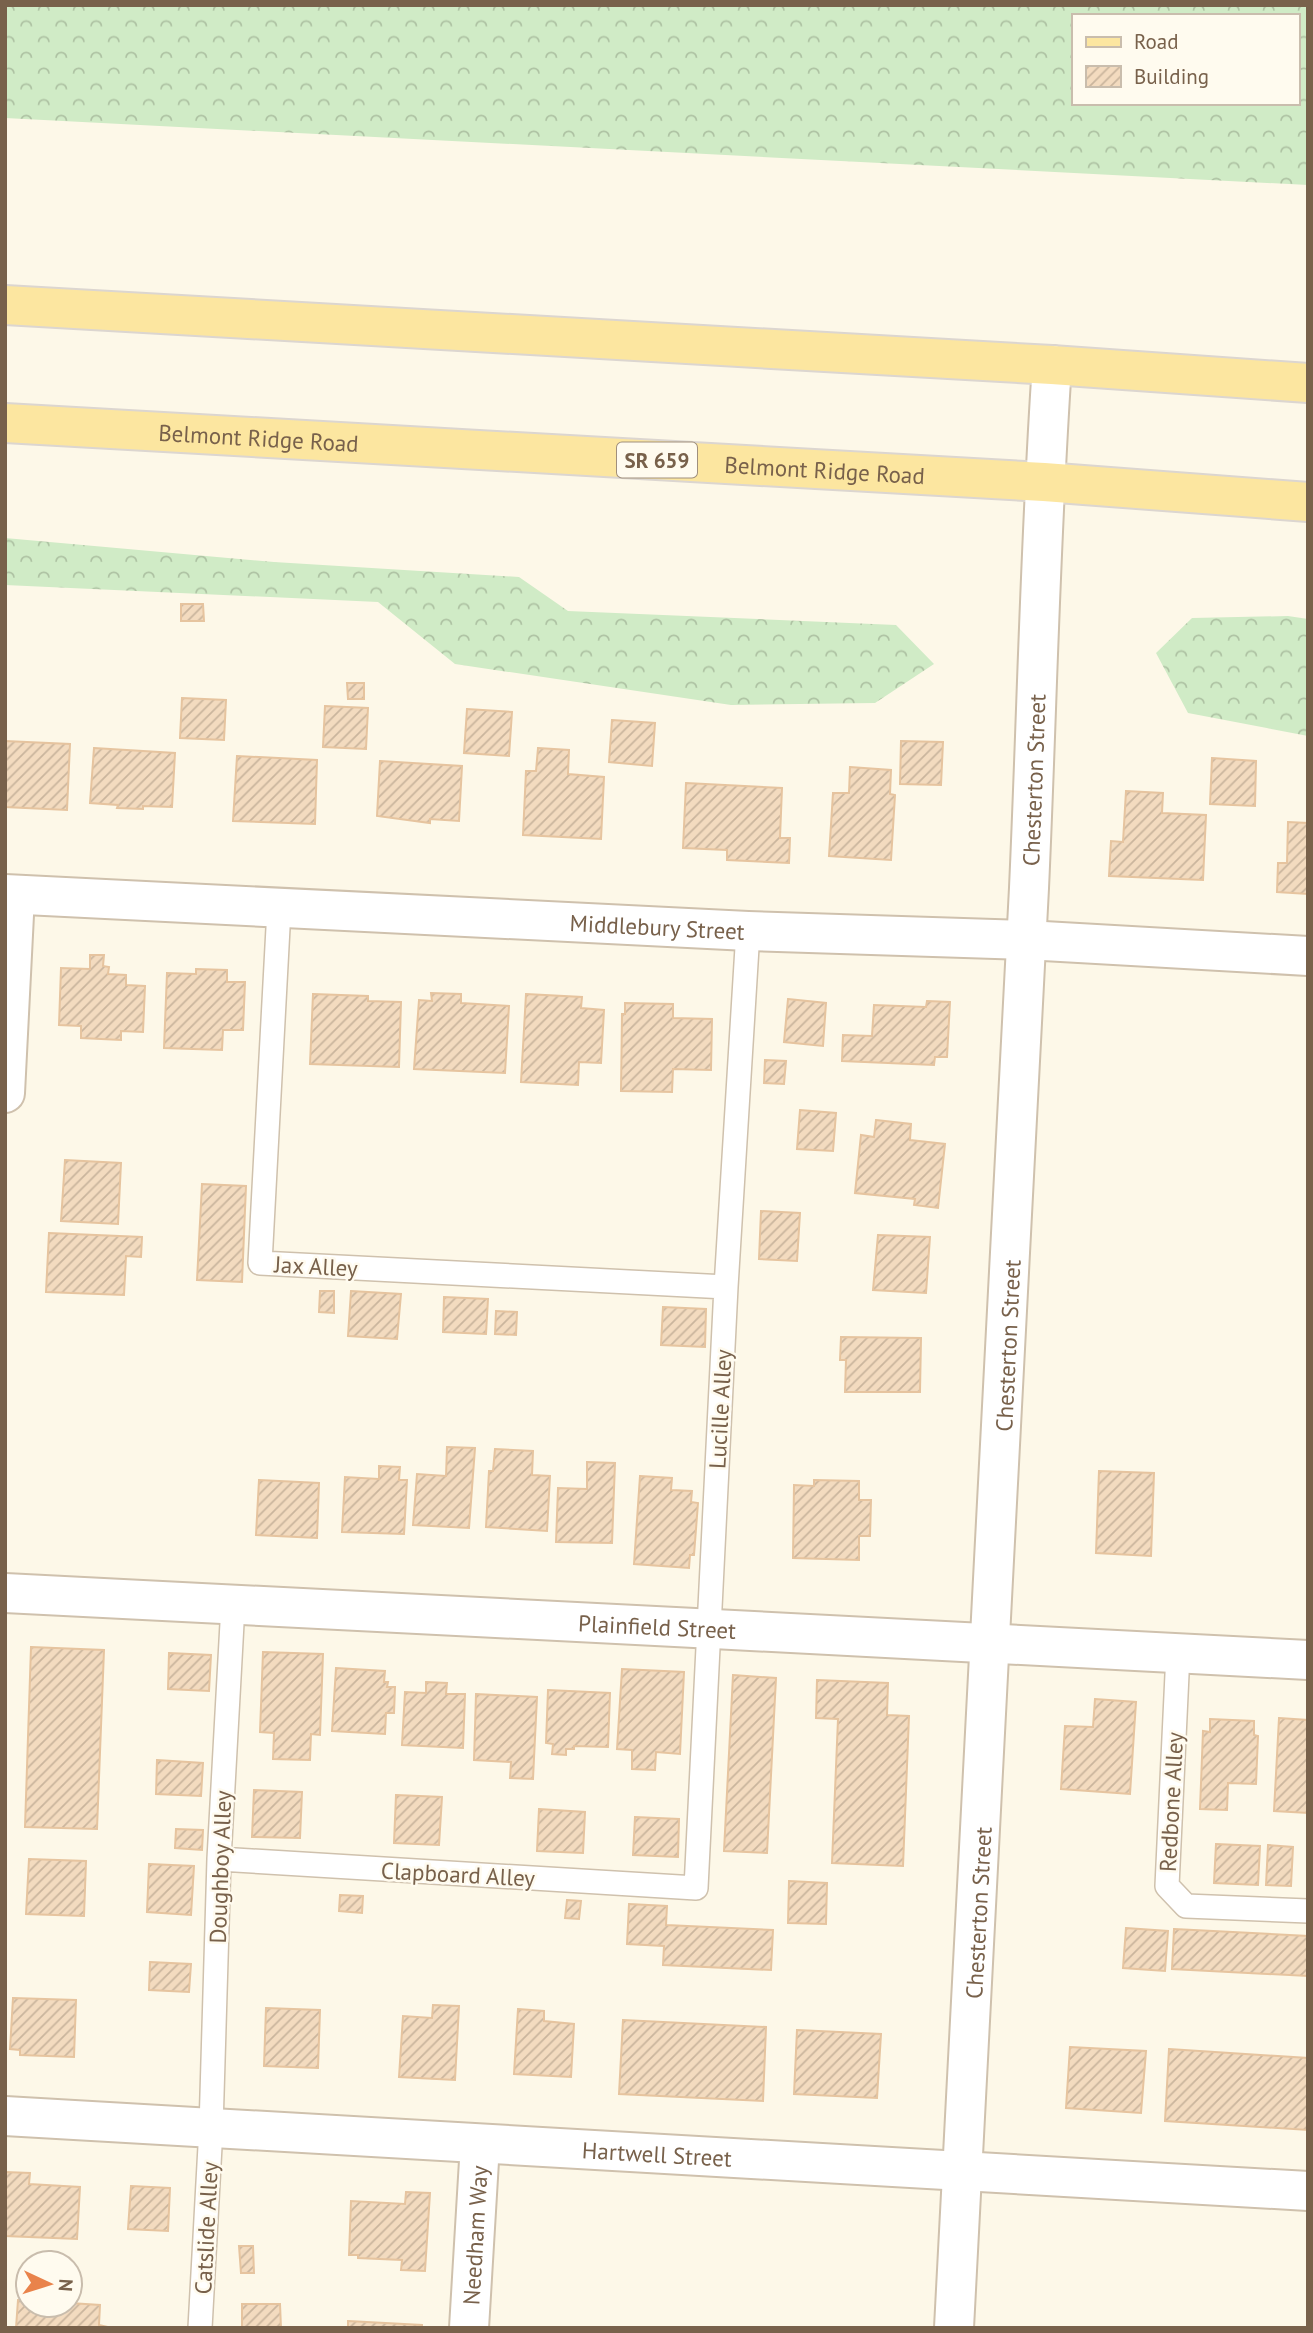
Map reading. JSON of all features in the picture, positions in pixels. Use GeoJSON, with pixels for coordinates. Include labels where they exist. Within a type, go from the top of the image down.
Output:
{"type":"FeatureCollection","features":[{"type":"Feature","properties":{"kind":"main road"},"geometry":{"type":"LineString","coordinates":[[5,305],[1052,365],[1308,383]]}},
{"type":"Feature","properties":{"kind":"main road","name":"Belmont Ridge Road"},"geometry":{"type":"LineString","coordinates":[[5,423],[1044,482],[1308,502]]}},
{"type":"Feature","properties":{"kind":"street","name":"Chesterton Street"},"geometry":{"type":"LineString","coordinates":[[954,2328],[1026,940],[1043,570],[1044,482],[1052,365]]}},
{"type":"Feature","properties":{"kind":"street","name":"Middlebury Street"},"geometry":{"type":"LineString","coordinates":[[10,894],[748,931],[1026,940],[1308,956]]}},
{"type":"Feature","properties":{"kind":"street"},"geometry":{"type":"LineString","coordinates":[[5,1093],[10,894]]}},
{"type":"Feature","properties":{"kind":"street","name":"Plainfield Street"},"geometry":{"type":"LineString","coordinates":[[5,1593],[708,1630],[991,1641],[1308,1661]]}},
{"type":"Feature","properties":{"kind":"street","name":"Hartwell Street"},"geometry":{"type":"LineString","coordinates":[[5,2116],[1308,2191]]}},
{"type":"Feature","properties":{"kind":"street","name":"Needham Way"},"geometry":{"type":"LineString","coordinates":[[469,2328],[480,2144]]}},
{"type":"Feature","properties":{"kind":"lane","name":"Jax Alley"},"geometry":{"type":"LineString","coordinates":[[279,909],[260,1263],[726,1287]]}},
{"type":"Feature","properties":{"kind":"lane","name":"Lucille Alley"},"geometry":{"type":"LineString","coordinates":[[696,1888],[726,1287],[748,931]]}},
{"type":"Feature","properties":{"kind":"lane","name":"Doughboy Alley"},"geometry":{"type":"LineString","coordinates":[[211,2128],[219,1859],[233,1605]]}},
{"type":"Feature","properties":{"kind":"lane","name":"Redbone Alley"},"geometry":{"type":"LineString","coordinates":[[1178,1653],[1167,1886],[1186,1906],[1308,1911]]}},
{"type":"Feature","properties":{"kind":"lane","name":"Clapboard Alley"},"geometry":{"type":"LineString","coordinates":[[219,1859],[696,1888]]}},
{"type":"Feature","properties":{"kind":"lane","name":"Catslide Alley"},"geometry":{"type":"LineString","coordinates":[[200,2328],[211,2128]]}},
{"type":"Feature","properties":{"kind":"green space"},"geometry":{"type":"Polygon","coordinates":[[[5,5],[1308,5],[1308,185],[5,118],[5,5]]]}},
{"type":"Feature","properties":{"kind":"green space"},"geometry":{"type":"Polygon","coordinates":[[[5,538],[274,562],[519,577],[568,611],[896,625],[934,664],[875,703],[731,705],[455,664],[378,602],[5,585],[5,538]]]}},
{"type":"Feature","properties":{"kind":"green space"},"geometry":{"type":"Polygon","coordinates":[[[1288,616],[1308,619],[1308,736],[1188,713],[1156,653],[1192,618],[1288,616]]]}},
{"type":"Feature","properties":{"kind":"building"},"geometry":{"type":"Polygon","coordinates":[[[181,604],[203,604],[204,621],[181,621],[181,604]]]}},
{"type":"Feature","properties":{"kind":"building"},"geometry":{"type":"Polygon","coordinates":[[[347,683],[364,683],[364,699],[348,699],[347,683]]]}},
{"type":"Feature","properties":{"kind":"building"},"geometry":{"type":"Polygon","coordinates":[[[182,698],[226,700],[224,740],[180,738],[182,698]]]}},
{"type":"Feature","properties":{"kind":"building"},"geometry":{"type":"Polygon","coordinates":[[[325,706],[368,708],[366,749],[323,747],[325,706]]]}},
{"type":"Feature","properties":{"kind":"building"},"geometry":{"type":"Polygon","coordinates":[[[467,709],[512,712],[509,756],[464,753],[467,709]]]}},
{"type":"Feature","properties":{"kind":"building"},"geometry":{"type":"Polygon","coordinates":[[[612,720],[655,723],[652,766],[609,762],[612,720]]]}},
{"type":"Feature","properties":{"kind":"building"},"geometry":{"type":"Polygon","coordinates":[[[5,741],[70,744],[67,810],[5,807],[5,741]]]}},
{"type":"Feature","properties":{"kind":"building"},"geometry":{"type":"Polygon","coordinates":[[[901,741],[943,742],[941,785],[900,784],[901,741]]]}},
{"type":"Feature","properties":{"kind":"building"},"geometry":{"type":"Polygon","coordinates":[[[94,748],[175,753],[172,807],[117,808],[118,805],[90,803],[94,748]]]}},
{"type":"Feature","properties":{"kind":"building"},"geometry":{"type":"Polygon","coordinates":[[[538,748],[569,750],[568,774],[604,777],[601,839],[523,835],[526,771],[536,771],[538,748]]]}},
{"type":"Feature","properties":{"kind":"building"},"geometry":{"type":"Polygon","coordinates":[[[237,756],[317,760],[315,824],[233,821],[237,756]]]}},
{"type":"Feature","properties":{"kind":"building"},"geometry":{"type":"Polygon","coordinates":[[[1212,758],[1256,761],[1255,806],[1210,804],[1212,758]]]}},
{"type":"Feature","properties":{"kind":"building"},"geometry":{"type":"Polygon","coordinates":[[[380,761],[462,766],[459,821],[430,819],[430,823],[377,816],[380,761]]]}},
{"type":"Feature","properties":{"kind":"building"},"geometry":{"type":"Polygon","coordinates":[[[850,767],[891,770],[890,794],[895,795],[891,860],[829,856],[833,793],[849,793],[850,767]]]}},
{"type":"Feature","properties":{"kind":"building"},"geometry":{"type":"Polygon","coordinates":[[[686,783],[782,788],[780,838],[790,838],[789,863],[727,860],[727,850],[683,848],[686,783]]]}},
{"type":"Feature","properties":{"kind":"building"},"geometry":{"type":"Polygon","coordinates":[[[1126,791],[1163,793],[1162,813],[1206,815],[1203,880],[1109,876],[1111,841],[1123,842],[1126,791]]]}},
{"type":"Feature","properties":{"kind":"building"},"geometry":{"type":"Polygon","coordinates":[[[1288,822],[1308,823],[1308,894],[1277,892],[1278,863],[1287,863],[1288,822]]]}},
{"type":"Feature","properties":{"kind":"building"},"geometry":{"type":"Polygon","coordinates":[[[90,955],[104,955],[103,966],[109,967],[108,974],[126,975],[126,985],[145,986],[143,1032],[121,1031],[121,1040],[81,1038],[81,1026],[59,1025],[61,968],[90,969],[90,955]]]}},
{"type":"Feature","properties":{"kind":"building"},"geometry":{"type":"Polygon","coordinates":[[[196,969],[227,970],[227,982],[245,982],[243,1030],[223,1030],[222,1050],[164,1048],[167,973],[196,974],[196,969]]]}},
{"type":"Feature","properties":{"kind":"building"},"geometry":{"type":"Polygon","coordinates":[[[431,993],[461,994],[461,1003],[509,1006],[505,1073],[414,1069],[419,1000],[432,1001],[431,993]]]}},
{"type":"Feature","properties":{"kind":"building"},"geometry":{"type":"Polygon","coordinates":[[[313,994],[368,996],[368,1001],[401,1002],[399,1067],[310,1064],[313,994]]]}},
{"type":"Feature","properties":{"kind":"building"},"geometry":{"type":"Polygon","coordinates":[[[526,994],[582,997],[581,1008],[604,1010],[601,1063],[579,1062],[578,1085],[521,1082],[526,994]]]}},
{"type":"Feature","properties":{"kind":"building"},"geometry":{"type":"Polygon","coordinates":[[[788,999],[826,1003],[823,1046],[784,1042],[788,999]]]}},
{"type":"Feature","properties":{"kind":"building"},"geometry":{"type":"Polygon","coordinates":[[[927,1001],[950,1002],[947,1057],[935,1057],[934,1065],[842,1061],[843,1035],[872,1036],[874,1005],[926,1007],[927,1001]]]}},
{"type":"Feature","properties":{"kind":"building"},"geometry":{"type":"Polygon","coordinates":[[[625,1003],[673,1004],[673,1018],[712,1019],[711,1070],[673,1069],[672,1092],[621,1091],[622,1014],[625,1014],[625,1003]]]}},
{"type":"Feature","properties":{"kind":"building"},"geometry":{"type":"Polygon","coordinates":[[[765,1060],[786,1061],[784,1084],[764,1083],[765,1060]]]}},
{"type":"Feature","properties":{"kind":"building"},"geometry":{"type":"Polygon","coordinates":[[[800,1110],[836,1113],[833,1151],[797,1149],[800,1110]]]}},
{"type":"Feature","properties":{"kind":"building"},"geometry":{"type":"Polygon","coordinates":[[[876,1120],[911,1124],[910,1140],[945,1144],[938,1208],[914,1205],[915,1199],[855,1193],[861,1135],[874,1137],[876,1120]]]}},
{"type":"Feature","properties":{"kind":"building"},"geometry":{"type":"Polygon","coordinates":[[[65,1160],[121,1163],[118,1224],[61,1221],[65,1160]]]}},
{"type":"Feature","properties":{"kind":"building"},"geometry":{"type":"Polygon","coordinates":[[[202,1184],[246,1186],[242,1282],[197,1280],[202,1184]]]}},
{"type":"Feature","properties":{"kind":"building"},"geometry":{"type":"Polygon","coordinates":[[[761,1211],[800,1213],[797,1261],[759,1259],[761,1211]]]}},
{"type":"Feature","properties":{"kind":"building"},"geometry":{"type":"Polygon","coordinates":[[[49,1233],[142,1237],[141,1257],[126,1256],[124,1295],[46,1292],[49,1233]]]}},
{"type":"Feature","properties":{"kind":"building"},"geometry":{"type":"Polygon","coordinates":[[[878,1235],[930,1237],[926,1293],[873,1290],[878,1235]]]}},
{"type":"Feature","properties":{"kind":"building"},"geometry":{"type":"Polygon","coordinates":[[[320,1291],[334,1291],[334,1313],[319,1312],[320,1291]]]}},
{"type":"Feature","properties":{"kind":"building"},"geometry":{"type":"Polygon","coordinates":[[[351,1291],[401,1294],[397,1339],[348,1336],[351,1291]]]}},
{"type":"Feature","properties":{"kind":"building"},"geometry":{"type":"Polygon","coordinates":[[[444,1297],[488,1299],[486,1334],[443,1332],[444,1297]]]}},
{"type":"Feature","properties":{"kind":"building"},"geometry":{"type":"Polygon","coordinates":[[[663,1307],[706,1309],[705,1347],[661,1345],[663,1307]]]}},
{"type":"Feature","properties":{"kind":"building"},"geometry":{"type":"Polygon","coordinates":[[[496,1311],[517,1312],[516,1335],[495,1334],[496,1311]]]}},
{"type":"Feature","properties":{"kind":"building"},"geometry":{"type":"Polygon","coordinates":[[[841,1337],[921,1338],[920,1392],[845,1392],[846,1360],[840,1360],[841,1337]]]}},
{"type":"Feature","properties":{"kind":"building"},"geometry":{"type":"Polygon","coordinates":[[[447,1447],[475,1448],[469,1528],[413,1525],[417,1474],[446,1476],[447,1447]]]}},
{"type":"Feature","properties":{"kind":"building"},"geometry":{"type":"Polygon","coordinates":[[[495,1449],[533,1451],[532,1475],[550,1476],[547,1531],[486,1527],[489,1471],[493,1471],[495,1449]]]}},
{"type":"Feature","properties":{"kind":"building"},"geometry":{"type":"Polygon","coordinates":[[[587,1462],[615,1463],[612,1543],[556,1542],[558,1488],[587,1489],[587,1462]]]}},
{"type":"Feature","properties":{"kind":"building"},"geometry":{"type":"Polygon","coordinates":[[[379,1466],[400,1467],[399,1480],[407,1480],[404,1534],[342,1532],[345,1477],[379,1479],[379,1466]]]}},
{"type":"Feature","properties":{"kind":"building"},"geometry":{"type":"Polygon","coordinates":[[[1099,1471],[1154,1473],[1151,1556],[1096,1553],[1099,1471]]]}},
{"type":"Feature","properties":{"kind":"building"},"geometry":{"type":"Polygon","coordinates":[[[640,1476],[672,1478],[671,1490],[692,1491],[691,1502],[698,1503],[694,1555],[690,1555],[689,1568],[634,1564],[640,1476]]]}},
{"type":"Feature","properties":{"kind":"building"},"geometry":{"type":"Polygon","coordinates":[[[259,1480],[319,1483],[317,1538],[256,1535],[259,1480]]]}},
{"type":"Feature","properties":{"kind":"building"},"geometry":{"type":"Polygon","coordinates":[[[814,1480],[859,1481],[859,1500],[871,1500],[870,1536],[859,1536],[859,1560],[793,1558],[794,1485],[814,1486],[814,1480]]]}},
{"type":"Feature","properties":{"kind":"building"},"geometry":{"type":"Polygon","coordinates":[[[31,1647],[104,1650],[97,1829],[25,1827],[31,1647]]]}},
{"type":"Feature","properties":{"kind":"building"},"geometry":{"type":"Polygon","coordinates":[[[263,1652],[323,1654],[320,1735],[311,1734],[310,1760],[273,1759],[274,1733],[260,1732],[263,1652]]]}},
{"type":"Feature","properties":{"kind":"building"},"geometry":{"type":"Polygon","coordinates":[[[169,1653],[211,1655],[209,1691],[168,1689],[169,1653]]]}},
{"type":"Feature","properties":{"kind":"building"},"geometry":{"type":"Polygon","coordinates":[[[336,1668],[385,1671],[384,1682],[388,1682],[387,1687],[395,1687],[394,1713],[386,1713],[385,1734],[332,1731],[336,1668]]]}},
{"type":"Feature","properties":{"kind":"building"},"geometry":{"type":"Polygon","coordinates":[[[622,1669],[684,1672],[680,1754],[656,1752],[655,1770],[632,1769],[632,1750],[617,1749],[622,1669]]]}},
{"type":"Feature","properties":{"kind":"building"},"geometry":{"type":"Polygon","coordinates":[[[733,1675],[776,1678],[767,1853],[724,1851],[733,1675]]]}},
{"type":"Feature","properties":{"kind":"building"},"geometry":{"type":"Polygon","coordinates":[[[817,1680],[888,1683],[887,1715],[909,1716],[903,1866],[832,1863],[838,1719],[816,1718],[817,1680]]]}},
{"type":"Feature","properties":{"kind":"building"},"geometry":{"type":"Polygon","coordinates":[[[426,1682],[447,1683],[446,1694],[465,1694],[463,1748],[402,1745],[405,1692],[426,1693],[426,1682]]]}},
{"type":"Feature","properties":{"kind":"building"},"geometry":{"type":"Polygon","coordinates":[[[548,1690],[610,1693],[608,1747],[574,1746],[574,1749],[566,1749],[566,1755],[552,1754],[553,1744],[546,1743],[548,1690]]]}},
{"type":"Feature","properties":{"kind":"building"},"geometry":{"type":"Polygon","coordinates":[[[476,1694],[537,1697],[533,1779],[510,1778],[511,1762],[474,1760],[476,1694]]]}},
{"type":"Feature","properties":{"kind":"building"},"geometry":{"type":"Polygon","coordinates":[[[1095,1699],[1136,1702],[1130,1794],[1061,1789],[1065,1726],[1093,1727],[1095,1699]]]}},
{"type":"Feature","properties":{"kind":"building"},"geometry":{"type":"Polygon","coordinates":[[[1279,1718],[1308,1720],[1308,1813],[1274,1811],[1279,1718]]]}},
{"type":"Feature","properties":{"kind":"building"},"geometry":{"type":"Polygon","coordinates":[[[1210,1719],[1254,1721],[1254,1735],[1258,1736],[1256,1784],[1228,1783],[1227,1810],[1200,1809],[1203,1731],[1210,1732],[1210,1719]]]}},
{"type":"Feature","properties":{"kind":"building"},"geometry":{"type":"Polygon","coordinates":[[[157,1760],[203,1763],[201,1796],[156,1794],[157,1760]]]}},
{"type":"Feature","properties":{"kind":"building"},"geometry":{"type":"Polygon","coordinates":[[[254,1790],[302,1792],[300,1838],[252,1837],[254,1790]]]}},
{"type":"Feature","properties":{"kind":"building"},"geometry":{"type":"Polygon","coordinates":[[[396,1795],[442,1797],[439,1845],[394,1843],[396,1795]]]}},
{"type":"Feature","properties":{"kind":"building"},"geometry":{"type":"Polygon","coordinates":[[[539,1809],[585,1812],[583,1853],[537,1851],[539,1809]]]}},
{"type":"Feature","properties":{"kind":"building"},"geometry":{"type":"Polygon","coordinates":[[[635,1817],[679,1819],[678,1857],[633,1855],[635,1817]]]}},
{"type":"Feature","properties":{"kind":"building"},"geometry":{"type":"Polygon","coordinates":[[[176,1829],[203,1830],[202,1850],[175,1848],[176,1829]]]}},
{"type":"Feature","properties":{"kind":"building"},"geometry":{"type":"Polygon","coordinates":[[[1216,1844],[1260,1846],[1258,1885],[1214,1883],[1216,1844]]]}},
{"type":"Feature","properties":{"kind":"building"},"geometry":{"type":"Polygon","coordinates":[[[1268,1845],[1293,1847],[1291,1886],[1266,1885],[1268,1845]]]}},
{"type":"Feature","properties":{"kind":"building"},"geometry":{"type":"Polygon","coordinates":[[[29,1859],[86,1861],[84,1916],[26,1914],[29,1859]]]}},
{"type":"Feature","properties":{"kind":"building"},"geometry":{"type":"Polygon","coordinates":[[[149,1864],[194,1866],[191,1915],[147,1912],[149,1864]]]}},
{"type":"Feature","properties":{"kind":"building"},"geometry":{"type":"Polygon","coordinates":[[[789,1881],[827,1883],[826,1924],[788,1923],[789,1881]]]}},
{"type":"Feature","properties":{"kind":"building"},"geometry":{"type":"Polygon","coordinates":[[[340,1895],[363,1896],[362,1913],[339,1911],[340,1895]]]}},
{"type":"Feature","properties":{"kind":"building"},"geometry":{"type":"Polygon","coordinates":[[[567,1900],[581,1901],[579,1919],[565,1918],[567,1900]]]}},
{"type":"Feature","properties":{"kind":"building"},"geometry":{"type":"Polygon","coordinates":[[[629,1904],[667,1906],[666,1925],[773,1930],[771,1970],[663,1965],[664,1946],[627,1944],[629,1904]]]}},
{"type":"Feature","properties":{"kind":"building"},"geometry":{"type":"Polygon","coordinates":[[[1126,1928],[1168,1931],[1165,1971],[1123,1968],[1126,1928]]]}},
{"type":"Feature","properties":{"kind":"building"},"geometry":{"type":"Polygon","coordinates":[[[1174,1929],[1308,1936],[1308,1976],[1172,1969],[1174,1929]]]}},
{"type":"Feature","properties":{"kind":"building"},"geometry":{"type":"Polygon","coordinates":[[[150,1962],[191,1964],[189,1992],[149,1990],[150,1962]]]}},
{"type":"Feature","properties":{"kind":"building"},"geometry":{"type":"Polygon","coordinates":[[[13,1998],[76,2000],[74,2057],[20,2055],[20,2050],[10,2049],[13,1998]]]}},
{"type":"Feature","properties":{"kind":"building"},"geometry":{"type":"Polygon","coordinates":[[[433,2005],[459,2006],[455,2080],[399,2077],[403,2016],[432,2018],[433,2005]]]}},
{"type":"Feature","properties":{"kind":"building"},"geometry":{"type":"Polygon","coordinates":[[[266,2008],[320,2010],[318,2068],[264,2066],[266,2008]]]}},
{"type":"Feature","properties":{"kind":"building"},"geometry":{"type":"Polygon","coordinates":[[[518,2009],[544,2011],[544,2021],[574,2024],[571,2077],[514,2074],[518,2009]]]}},
{"type":"Feature","properties":{"kind":"building"},"geometry":{"type":"Polygon","coordinates":[[[623,2020],[766,2027],[763,2101],[619,2094],[623,2020]]]}},
{"type":"Feature","properties":{"kind":"building"},"geometry":{"type":"Polygon","coordinates":[[[797,2030],[881,2034],[877,2098],[794,2094],[797,2030]]]}},
{"type":"Feature","properties":{"kind":"building"},"geometry":{"type":"Polygon","coordinates":[[[1070,2047],[1146,2051],[1141,2113],[1066,2108],[1070,2047]]]}},
{"type":"Feature","properties":{"kind":"building"},"geometry":{"type":"Polygon","coordinates":[[[1169,2049],[1308,2058],[1308,2130],[1165,2121],[1169,2049]]]}},
{"type":"Feature","properties":{"kind":"building"},"geometry":{"type":"Polygon","coordinates":[[[5,2172],[30,2173],[29,2184],[80,2187],[77,2239],[5,2236],[5,2172]]]}},
{"type":"Feature","properties":{"kind":"building"},"geometry":{"type":"Polygon","coordinates":[[[131,2186],[170,2188],[168,2231],[128,2229],[131,2186]]]}},
{"type":"Feature","properties":{"kind":"building"},"geometry":{"type":"Polygon","coordinates":[[[406,2192],[430,2193],[425,2271],[401,2270],[402,2260],[358,2258],[358,2255],[349,2255],[351,2201],[405,2204],[406,2192]]]}},
{"type":"Feature","properties":{"kind":"building"},"geometry":{"type":"Polygon","coordinates":[[[239,2246],[253,2246],[254,2273],[241,2273],[239,2246]]]}},
{"type":"Feature","properties":{"kind":"building"},"geometry":{"type":"Polygon","coordinates":[[[84,2304],[100,2305],[99,2325],[112,2328],[16,2328],[17,2319],[84,2319],[84,2304]]]}},
{"type":"Feature","properties":{"kind":"building"},"geometry":{"type":"Polygon","coordinates":[[[242,2304],[280,2304],[281,2328],[242,2328],[242,2304]]]}},
{"type":"Feature","properties":{"kind":"building"},"geometry":{"type":"Polygon","coordinates":[[[348,2321],[422,2325],[422,2328],[348,2328],[348,2321]]]}}]}
